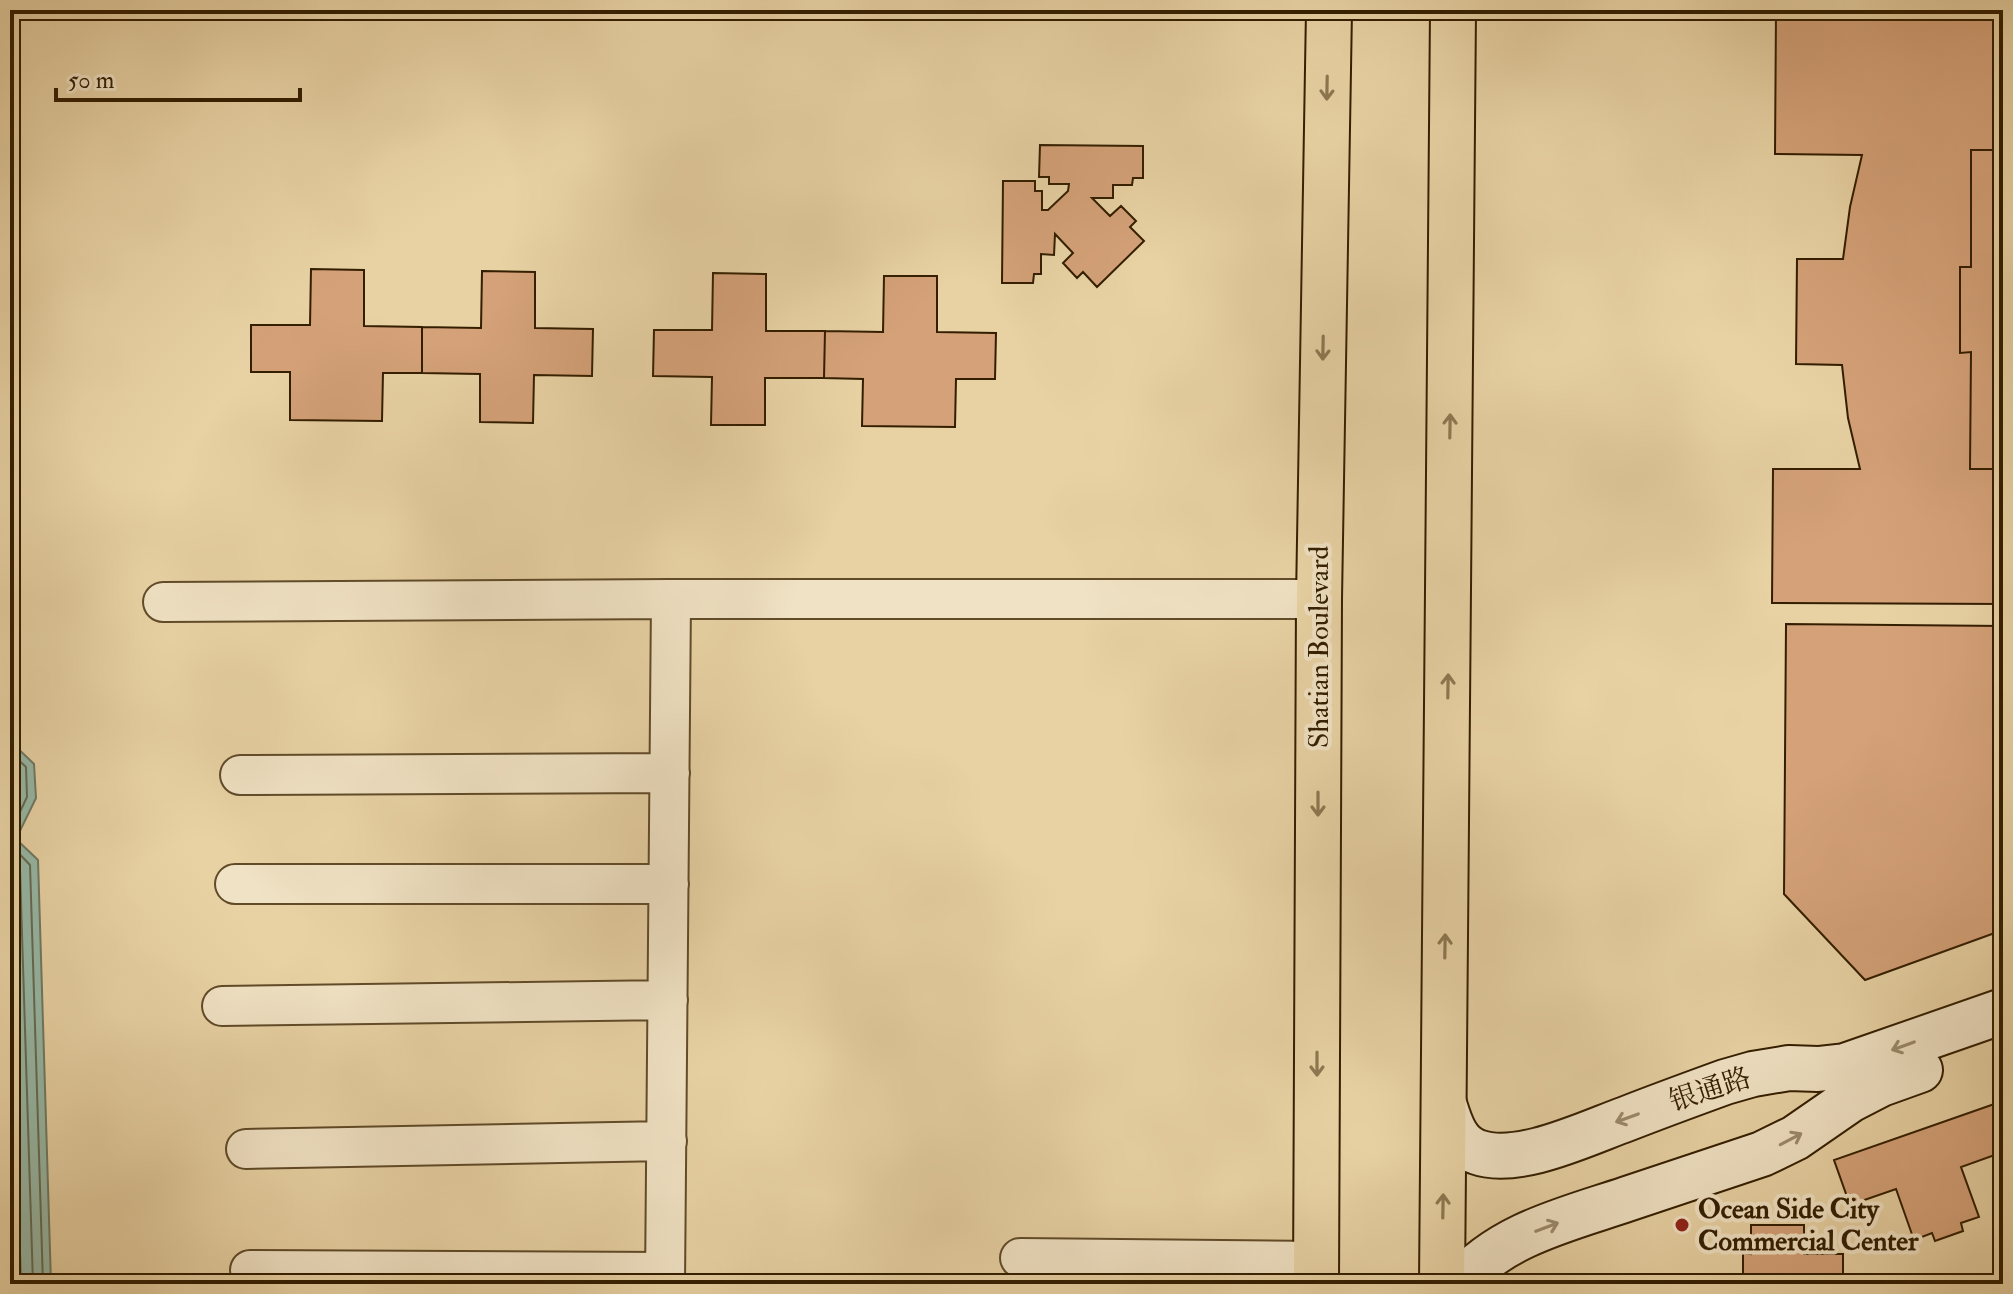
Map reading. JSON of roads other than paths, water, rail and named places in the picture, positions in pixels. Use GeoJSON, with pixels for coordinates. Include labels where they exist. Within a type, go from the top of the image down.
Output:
{"type":"FeatureCollection","features":[{"type":"Feature","properties":{"kind":"main road","name":"Shatian Boulevard"},"geometry":{"type":"LineString","coordinates":[[1316,1273],[1319,599],[1329,10]]}},
{"type":"Feature","properties":{"kind":"main road"},"geometry":{"type":"LineString","coordinates":[[1442,1284],[1453,10]]}},
{"type":"Feature","properties":{"kind":"street"},"geometry":{"type":"LineString","coordinates":[[250,1270],[665,1278],[671,599]]}},
{"type":"Feature","properties":{"kind":"street"},"geometry":{"type":"LineString","coordinates":[[163,602],[1319,599]]}},
{"type":"Feature","properties":{"kind":"street"},"geometry":{"type":"LineString","coordinates":[[240,775],[670,773]]}},
{"type":"Feature","properties":{"kind":"street"},"geometry":{"type":"LineString","coordinates":[[235,884],[669,884]]}},
{"type":"Feature","properties":{"kind":"street"},"geometry":{"type":"LineString","coordinates":[[222,1006],[668,1000]]}},
{"type":"Feature","properties":{"kind":"street","name":"银通路"},"geometry":{"type":"LineString","coordinates":[[1444,1104],[1450,1125],[1461,1142],[1477,1152],[1499,1156],[1523,1154],[1554,1146],[1725,1082],[1789,1068],[1845,1066],[2003,1011]]}},
{"type":"Feature","properties":{"kind":"street"},"geometry":{"type":"LineString","coordinates":[[1459,1284],[1476,1265],[1501,1248],[1542,1228],[1762,1154],[1795,1138],[1850,1100],[1881,1084],[2003,1040]]}},
{"type":"Feature","properties":{"kind":"street"},"geometry":{"type":"LineString","coordinates":[[246,1149],[667,1141]]}},
{"type":"Feature","properties":{"kind":"street"},"geometry":{"type":"LineString","coordinates":[[1020,1258],[1316,1273]]}},
{"type":"Feature","properties":{"kind":"water"},"geometry":{"type":"Polygon","coordinates":[[[10,741],[34,764],[36,798],[16,839],[38,860],[51,1284],[10,1284],[10,741]]]}},
{"type":"Feature","properties":{"kind":"place","name":"Ocean Side City Commercial Center"},"geometry":{"type":"Point","coordinates":[1682,1225]}}]}
